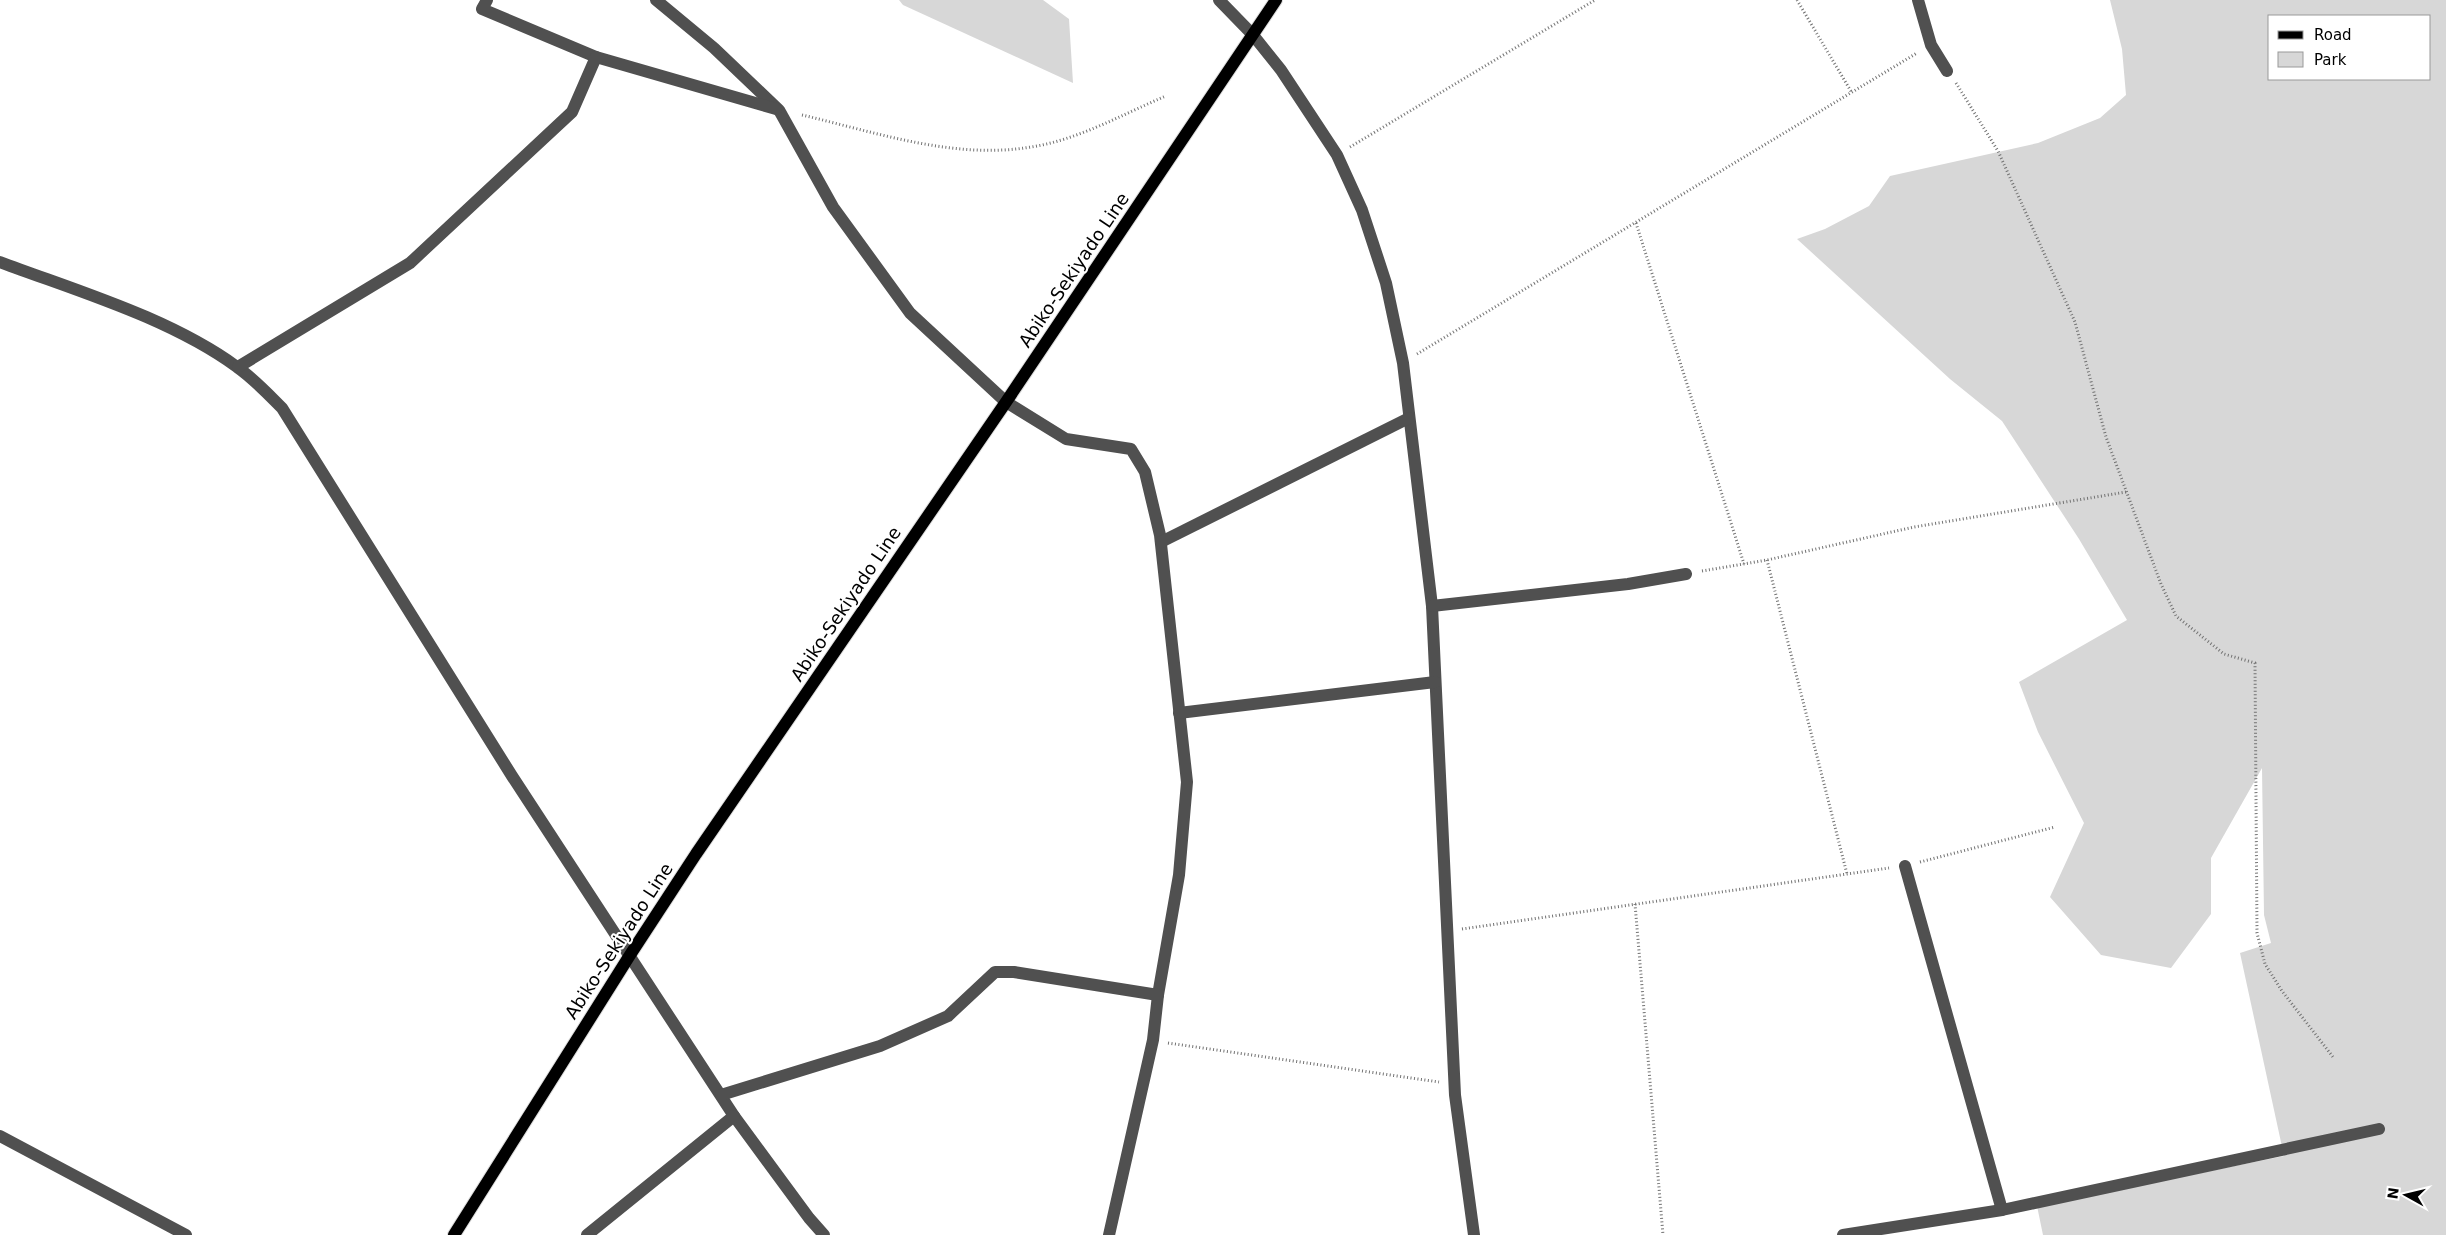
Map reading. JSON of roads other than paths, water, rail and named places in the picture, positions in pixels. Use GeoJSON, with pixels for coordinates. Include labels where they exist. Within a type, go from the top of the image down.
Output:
{"type":"FeatureCollection","features":[{"type":"Feature","properties":{"kind":"main road","name":"Abiko-Sekiyado Line"},"geometry":{"type":"LineString","coordinates":[[454,1235],[630,955],[696,854],[1006,402],[1276,0]]}},
{"type":"Feature","properties":{"kind":"street"},"geometry":{"type":"LineString","coordinates":[[487,0],[482,9],[596,57],[779,110]]}},
{"type":"Feature","properties":{"kind":"street"},"geometry":{"type":"LineString","coordinates":[[656,0],[714,48],[779,110],[833,207],[910,313],[1006,402],[1066,439],[1132,449],[1145,472],[1161,542],[1187,782],[1179,875],[1158,995],[1153,1040],[1109,1235]]}},
{"type":"Feature","properties":{"kind":"street"},"geometry":{"type":"LineString","coordinates":[[1220,0],[1253,35],[1281,70],[1336,155],[1362,210],[1386,283],[1403,363],[1432,606],[1454,1084],[1474,1235]]}},
{"type":"Feature","properties":{"kind":"street"},"geometry":{"type":"LineString","coordinates":[[1918,0],[1931,45],[1947,70]]}},
{"type":"Feature","properties":{"kind":"street"},"geometry":{"type":"LineString","coordinates":[[238,367],[410,263],[572,112],[596,57]]}},
{"type":"Feature","properties":{"kind":"street"},"geometry":{"type":"LineString","coordinates":[[0,262],[130,312],[192,339],[238,367],[282,408],[512,776],[734,1116],[809,1218],[824,1235]]}},
{"type":"Feature","properties":{"kind":"street"},"geometry":{"type":"LineString","coordinates":[[1161,542],[1409,418]]}},
{"type":"Feature","properties":{"kind":"street"},"geometry":{"type":"LineString","coordinates":[[1432,606],[1628,584],[1686,574]]}},
{"type":"Feature","properties":{"kind":"street"},"geometry":{"type":"LineString","coordinates":[[1179,714],[1435,682]]}},
{"type":"Feature","properties":{"kind":"street"},"geometry":{"type":"LineString","coordinates":[[1905,866],[2002,1210]]}},
{"type":"Feature","properties":{"kind":"street"},"geometry":{"type":"LineString","coordinates":[[721,1095],[880,1046],[948,1016],[995,972],[1014,972],[1158,995]]}},
{"type":"Feature","properties":{"kind":"street"},"geometry":{"type":"LineString","coordinates":[[587,1235],[734,1116]]}},
{"type":"Feature","properties":{"kind":"street"},"geometry":{"type":"LineString","coordinates":[[1843,1235],[2002,1210],[2379,1129]]}},
{"type":"Feature","properties":{"kind":"street"},"geometry":{"type":"LineString","coordinates":[[0,1136],[186,1235]]}}]}
